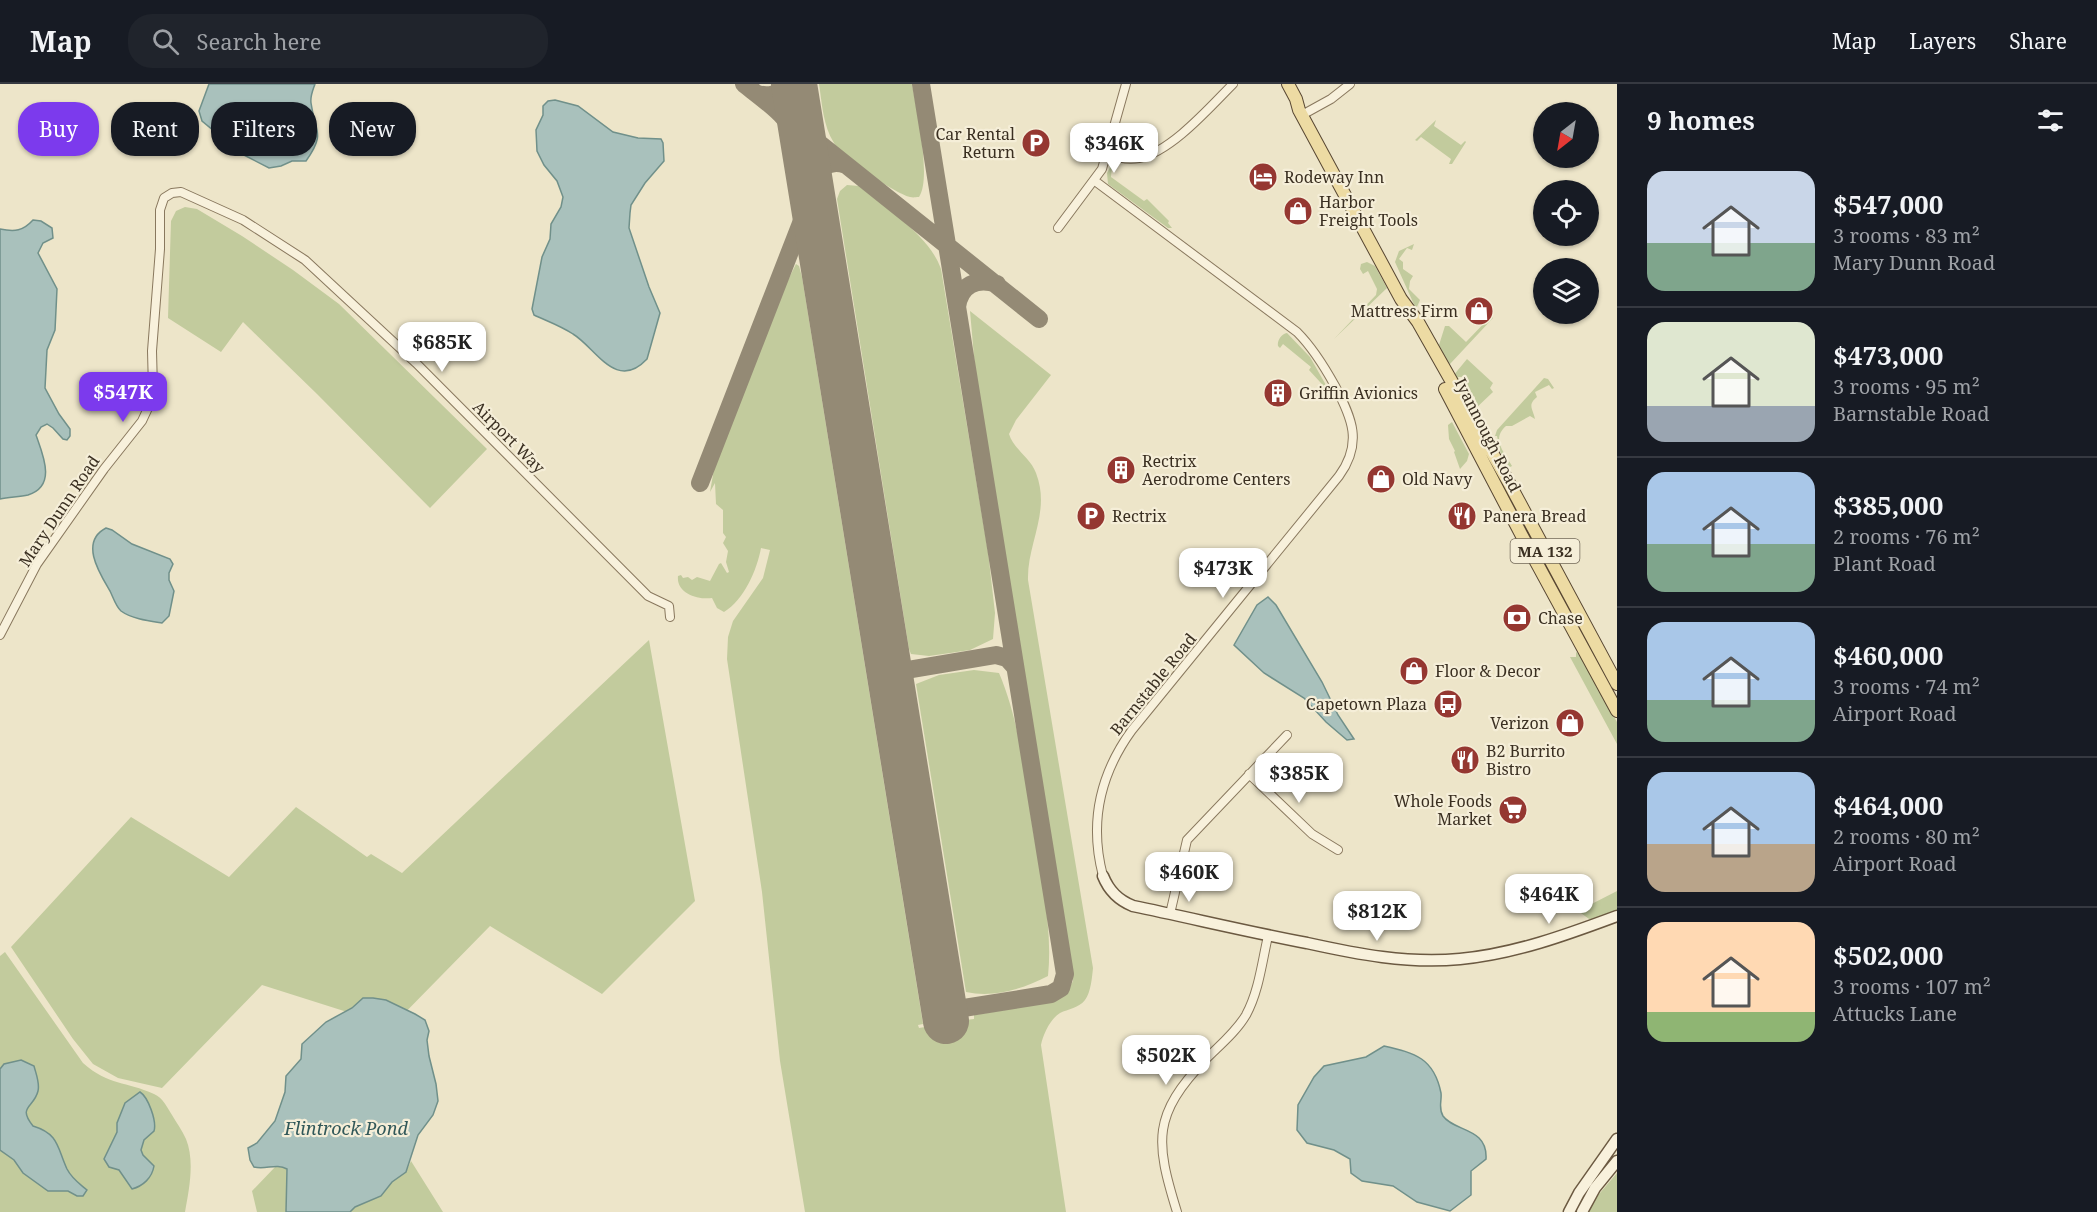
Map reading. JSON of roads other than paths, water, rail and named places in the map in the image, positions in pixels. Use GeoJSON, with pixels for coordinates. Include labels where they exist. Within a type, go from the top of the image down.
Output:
{"type":"FeatureCollection","features":[{"type":"Feature","properties":{"kind":"main road","name":"Iyannough Road"},"geometry":{"type":"LineString","coordinates":[[1281,84],[1290,102],[1300,113]]}},
{"type":"Feature","properties":{"kind":"main road","name":"Iyannough Road"},"geometry":{"type":"LineString","coordinates":[[1288,84],[1300,113],[1401,299],[1411,325],[1617,711]]}},
{"type":"Feature","properties":{"kind":"main road","name":"Iyannough Road"},"geometry":{"type":"LineString","coordinates":[[1401,299],[1418,322],[1508,482],[1617,684]]}},
{"type":"Feature","properties":{"kind":"street"},"geometry":{"type":"LineString","coordinates":[[1058,228],[1102,170],[1126,84]]}},
{"type":"Feature","properties":{"kind":"street"},"geometry":{"type":"LineString","coordinates":[[1107,154],[1129,159],[1157,152],[1176,138],[1233,84]]}},
{"type":"Feature","properties":{"kind":"street"},"geometry":{"type":"LineString","coordinates":[[1300,113],[1331,99],[1350,84]]}},
{"type":"Feature","properties":{"kind":"street","name":"Barnstable Road"},"geometry":{"type":"LineString","coordinates":[[1095,181],[1287,323],[1302,337],[1317,356],[1346,406],[1353,428],[1350,457],[1339,476],[1132,730],[1115,755],[1105,777],[1097,810],[1097,848],[1103,876]]}},
{"type":"Feature","properties":{"kind":"street","name":"Airport Way"},"geometry":{"type":"LineString","coordinates":[[168,195],[181,192],[234,215],[305,260],[416,363],[648,596],[669,606],[670,617]]}},
{"type":"Feature","properties":{"kind":"street","name":"Mary Dunn Road"},"geometry":{"type":"LineString","coordinates":[[0,634],[37,564],[141,421],[147,408],[153,389],[152,351],[160,249],[160,210],[164,198],[168,195]]}},
{"type":"Feature","properties":{"kind":"street"},"geometry":{"type":"LineString","coordinates":[[1170,914],[1187,840],[1287,735]]}},
{"type":"Feature","properties":{"kind":"street"},"geometry":{"type":"LineString","coordinates":[[1249,774],[1312,834],[1338,850]]}},
{"type":"Feature","properties":{"kind":"street"},"geometry":{"type":"LineString","coordinates":[[1103,876],[1109,888],[1122,901],[1133,906],[1377,957],[1440,960],[1486,956],[1513,950],[1617,916]]}},
{"type":"Feature","properties":{"kind":"street"},"geometry":{"type":"LineString","coordinates":[[1177,1212],[1163,1154],[1163,1127],[1167,1113],[1173,1098],[1188,1078],[1229,1036],[1246,1014],[1258,982],[1269,936]]}},
{"type":"Feature","properties":{"kind":"street"},"geometry":{"type":"LineString","coordinates":[[1569,1212],[1579,1193],[1617,1139]]}},
{"type":"Feature","properties":{"kind":"street"},"geometry":{"type":"LineString","coordinates":[[1582,1212],[1595,1188],[1617,1161]]}},
{"type":"Feature","properties":{"kind":"water"},"geometry":{"type":"Polygon","coordinates":[[[209,84],[315,84],[311,102],[211,102],[211,128],[202,121],[199,111],[209,84]]]}},
{"type":"Feature","properties":{"kind":"water"},"geometry":{"type":"Polygon","coordinates":[[[555,100],[578,106],[613,132],[638,138],[661,139],[663,143],[664,161],[645,183],[631,205],[629,228],[660,313],[647,359],[636,368],[626,371],[607,364],[582,340],[534,315],[532,309],[542,257],[550,239],[551,224],[561,207],[563,197],[557,181],[544,165],[537,151],[536,130],[543,115],[543,106],[548,101],[555,100]]]}},
{"type":"Feature","properties":{"kind":"water"},"geometry":{"type":"Polygon","coordinates":[[[246,156],[309,156],[306,161],[292,161],[269,168],[246,156]]]}},
{"type":"Feature","properties":{"kind":"water"},"geometry":{"type":"Polygon","coordinates":[[[33,220],[41,221],[52,228],[53,238],[43,243],[38,253],[57,289],[55,330],[47,350],[45,388],[70,429],[70,436],[67,440],[63,439],[47,424],[41,427],[36,435],[46,469],[42,485],[37,491],[28,495],[0,499],[0,229],[18,230],[33,220]]]}},
{"type":"Feature","properties":{"kind":"water"},"geometry":{"type":"Polygon","coordinates":[[[106,528],[132,544],[170,559],[173,564],[169,580],[174,591],[169,616],[162,623],[130,616],[118,607],[94,558],[94,541],[98,534],[106,528]]]}},
{"type":"Feature","properties":{"kind":"water"},"geometry":{"type":"Polygon","coordinates":[[[1268,597],[1276,605],[1354,739],[1347,740],[1304,698],[1264,673],[1234,645],[1257,605],[1268,597]]]}},
{"type":"Feature","properties":{"kind":"water","name":"Flintrock Pond"},"geometry":{"type":"Polygon","coordinates":[[[363,998],[386,1000],[425,1020],[429,1031],[427,1040],[429,1056],[438,1101],[433,1115],[418,1135],[406,1172],[392,1182],[381,1196],[355,1207],[350,1212],[286,1212],[287,1169],[254,1167],[248,1148],[257,1143],[275,1121],[285,1092],[286,1076],[301,1059],[302,1044],[326,1022],[352,1008],[363,998]]]}},
{"type":"Feature","properties":{"kind":"water"},"geometry":{"type":"Polygon","coordinates":[[[1384,1046],[1405,1051],[1422,1059],[1434,1072],[1438,1081],[1443,1116],[1482,1141],[1486,1159],[1471,1171],[1471,1195],[1450,1211],[1417,1202],[1393,1186],[1362,1181],[1351,1173],[1350,1159],[1334,1150],[1307,1143],[1297,1130],[1298,1105],[1314,1077],[1324,1066],[1366,1057],[1384,1046]]]}},
{"type":"Feature","properties":{"kind":"water"},"geometry":{"type":"Polygon","coordinates":[[[21,1060],[34,1066],[38,1082],[36,1097],[26,1111],[28,1119],[33,1126],[53,1137],[69,1173],[87,1190],[83,1196],[77,1196],[68,1191],[48,1191],[23,1173],[14,1160],[0,1150],[0,1069],[4,1064],[21,1060]]]}},
{"type":"Feature","properties":{"kind":"water"},"geometry":{"type":"Polygon","coordinates":[[[140,1092],[149,1104],[155,1127],[154,1131],[144,1140],[141,1150],[154,1166],[146,1181],[132,1189],[119,1170],[109,1167],[104,1159],[117,1132],[117,1123],[125,1103],[140,1092]]]}},
{"type":"Feature","properties":{"kind":"place","name":"Car Rental Return"},"geometry":{"type":"Point","coordinates":[1036,143]}},
{"type":"Feature","properties":{"kind":"place","name":"Rodeway Inn"},"geometry":{"type":"Point","coordinates":[1263,177]}},
{"type":"Feature","properties":{"kind":"place","name":"Harbor Freight Tools"},"geometry":{"type":"Point","coordinates":[1298,211]}},
{"type":"Feature","properties":{"kind":"place","name":"Mattress Firm"},"geometry":{"type":"Point","coordinates":[1479,311]}},
{"type":"Feature","properties":{"kind":"place","name":"Griffin Avionics"},"geometry":{"type":"Point","coordinates":[1278,393]}},
{"type":"Feature","properties":{"kind":"place","name":"Rectrix Aerodrome Centers"},"geometry":{"type":"Point","coordinates":[1121,470]}},
{"type":"Feature","properties":{"kind":"place","name":"Old Navy"},"geometry":{"type":"Point","coordinates":[1381,479]}},
{"type":"Feature","properties":{"kind":"place","name":"Rectrix"},"geometry":{"type":"Point","coordinates":[1091,516]}},
{"type":"Feature","properties":{"kind":"place","name":"Panera Bread"},"geometry":{"type":"Point","coordinates":[1462,516]}},
{"type":"Feature","properties":{"kind":"place","name":"Chase"},"geometry":{"type":"Point","coordinates":[1517,618]}},
{"type":"Feature","properties":{"kind":"place","name":"Floor & Decor"},"geometry":{"type":"Point","coordinates":[1414,671]}},
{"type":"Feature","properties":{"kind":"place","name":"Capetown Plaza"},"geometry":{"type":"Point","coordinates":[1448,704]}},
{"type":"Feature","properties":{"kind":"place","name":"Verizon"},"geometry":{"type":"Point","coordinates":[1570,723]}},
{"type":"Feature","properties":{"kind":"place","name":"B2 Burrito Bistro"},"geometry":{"type":"Point","coordinates":[1465,760]}},
{"type":"Feature","properties":{"kind":"place","name":"Whole Foods Market"},"geometry":{"type":"Point","coordinates":[1513,810]}}]}
